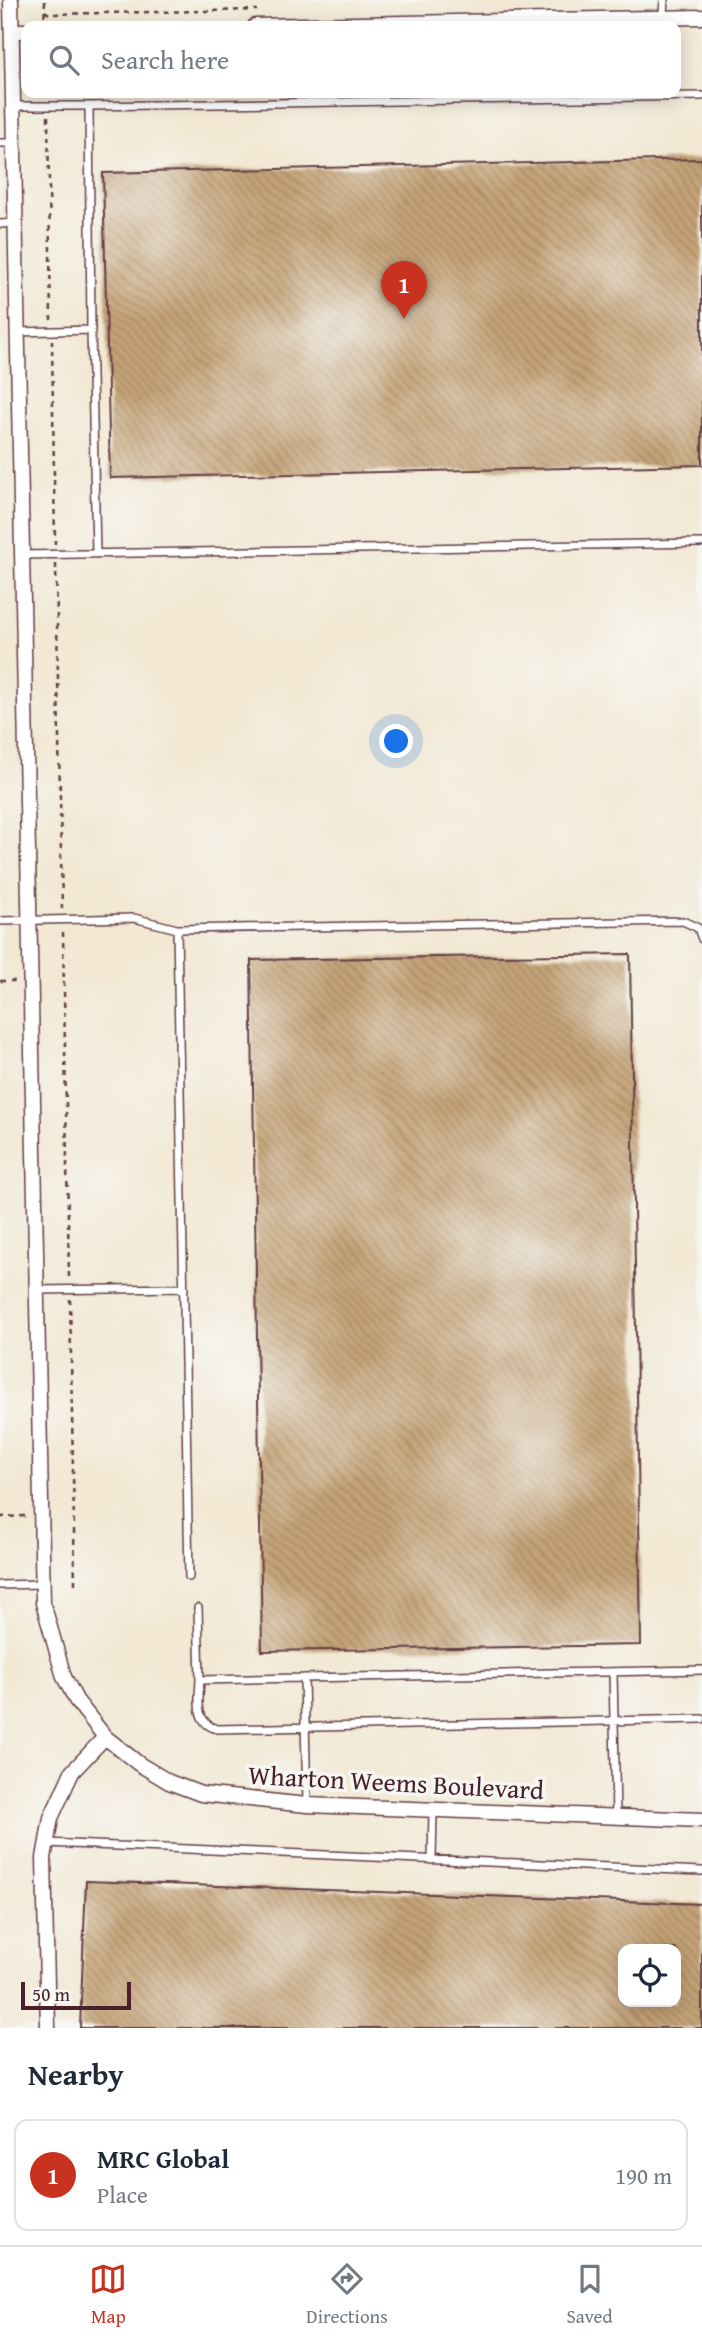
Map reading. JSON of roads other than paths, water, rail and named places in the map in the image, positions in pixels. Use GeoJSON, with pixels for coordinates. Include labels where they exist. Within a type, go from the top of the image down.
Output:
{"type":"FeatureCollection","features":[{"type":"Feature","properties":{"kind":"street","name":"Wharton Weems Boulevard"},"geometry":{"type":"LineString","coordinates":[[12,0],[19,31],[15,106],[8,143],[16,223],[43,1603],[64,1677],[76,1700],[105,1737],[139,1764],[169,1782],[201,1794],[307,1805],[702,1820]]}},
{"type":"Feature","properties":{"kind":"street"},"geometry":{"type":"LineString","coordinates":[[672,21],[702,18]]}},
{"type":"Feature","properties":{"kind":"street"},"geometry":{"type":"LineString","coordinates":[[48,2028],[44,1858],[46,1843],[51,1818],[72,1772],[105,1737]]}},
{"type":"Feature","properties":{"kind":"lane"},"geometry":{"type":"LineString","coordinates":[[662,21],[664,0]]}},
{"type":"Feature","properties":{"kind":"lane"},"geometry":{"type":"LineString","coordinates":[[681,95],[702,96]]}},
{"type":"Feature","properties":{"kind":"lane"},"geometry":{"type":"LineString","coordinates":[[15,106],[506,98]]}},
{"type":"Feature","properties":{"kind":"lane"},"geometry":{"type":"LineString","coordinates":[[89,106],[96,553]]}},
{"type":"Feature","properties":{"kind":"lane"},"geometry":{"type":"LineString","coordinates":[[0,224],[16,223]]}},
{"type":"Feature","properties":{"kind":"lane"},"geometry":{"type":"LineString","coordinates":[[18,332],[91,330]]}},
{"type":"Feature","properties":{"kind":"lane"},"geometry":{"type":"LineString","coordinates":[[22,555],[702,542]]}},
{"type":"Feature","properties":{"kind":"lane"},"geometry":{"type":"LineString","coordinates":[[0,921],[134,918],[177,929],[684,921],[698,928],[702,939]]}},
{"type":"Feature","properties":{"kind":"lane"},"geometry":{"type":"LineString","coordinates":[[177,929],[189,1577]]}},
{"type":"Feature","properties":{"kind":"lane"},"geometry":{"type":"LineString","coordinates":[[37,1290],[184,1288]]}},
{"type":"Feature","properties":{"kind":"lane"},"geometry":{"type":"LineString","coordinates":[[0,1585],[43,1584]]}},
{"type":"Feature","properties":{"kind":"lane"},"geometry":{"type":"LineString","coordinates":[[198,1608],[199,1712],[204,1724],[217,1729],[702,1719]]}},
{"type":"Feature","properties":{"kind":"lane"},"geometry":{"type":"LineString","coordinates":[[200,1680],[702,1670]]}},
{"type":"Feature","properties":{"kind":"lane"},"geometry":{"type":"LineString","coordinates":[[613,1672],[616,1816]]}},
{"type":"Feature","properties":{"kind":"lane"},"geometry":{"type":"LineString","coordinates":[[304,1678],[307,1805]]}},
{"type":"Feature","properties":{"kind":"lane"},"geometry":{"type":"LineString","coordinates":[[432,1860],[433,1810]]}},
{"type":"Feature","properties":{"kind":"lane"},"geometry":{"type":"LineString","coordinates":[[46,1843],[702,1871]]}},
{"type":"Feature","properties":{"kind":"place","name":"MRC Global"},"geometry":{"type":"Point","coordinates":[404,319]}}]}
